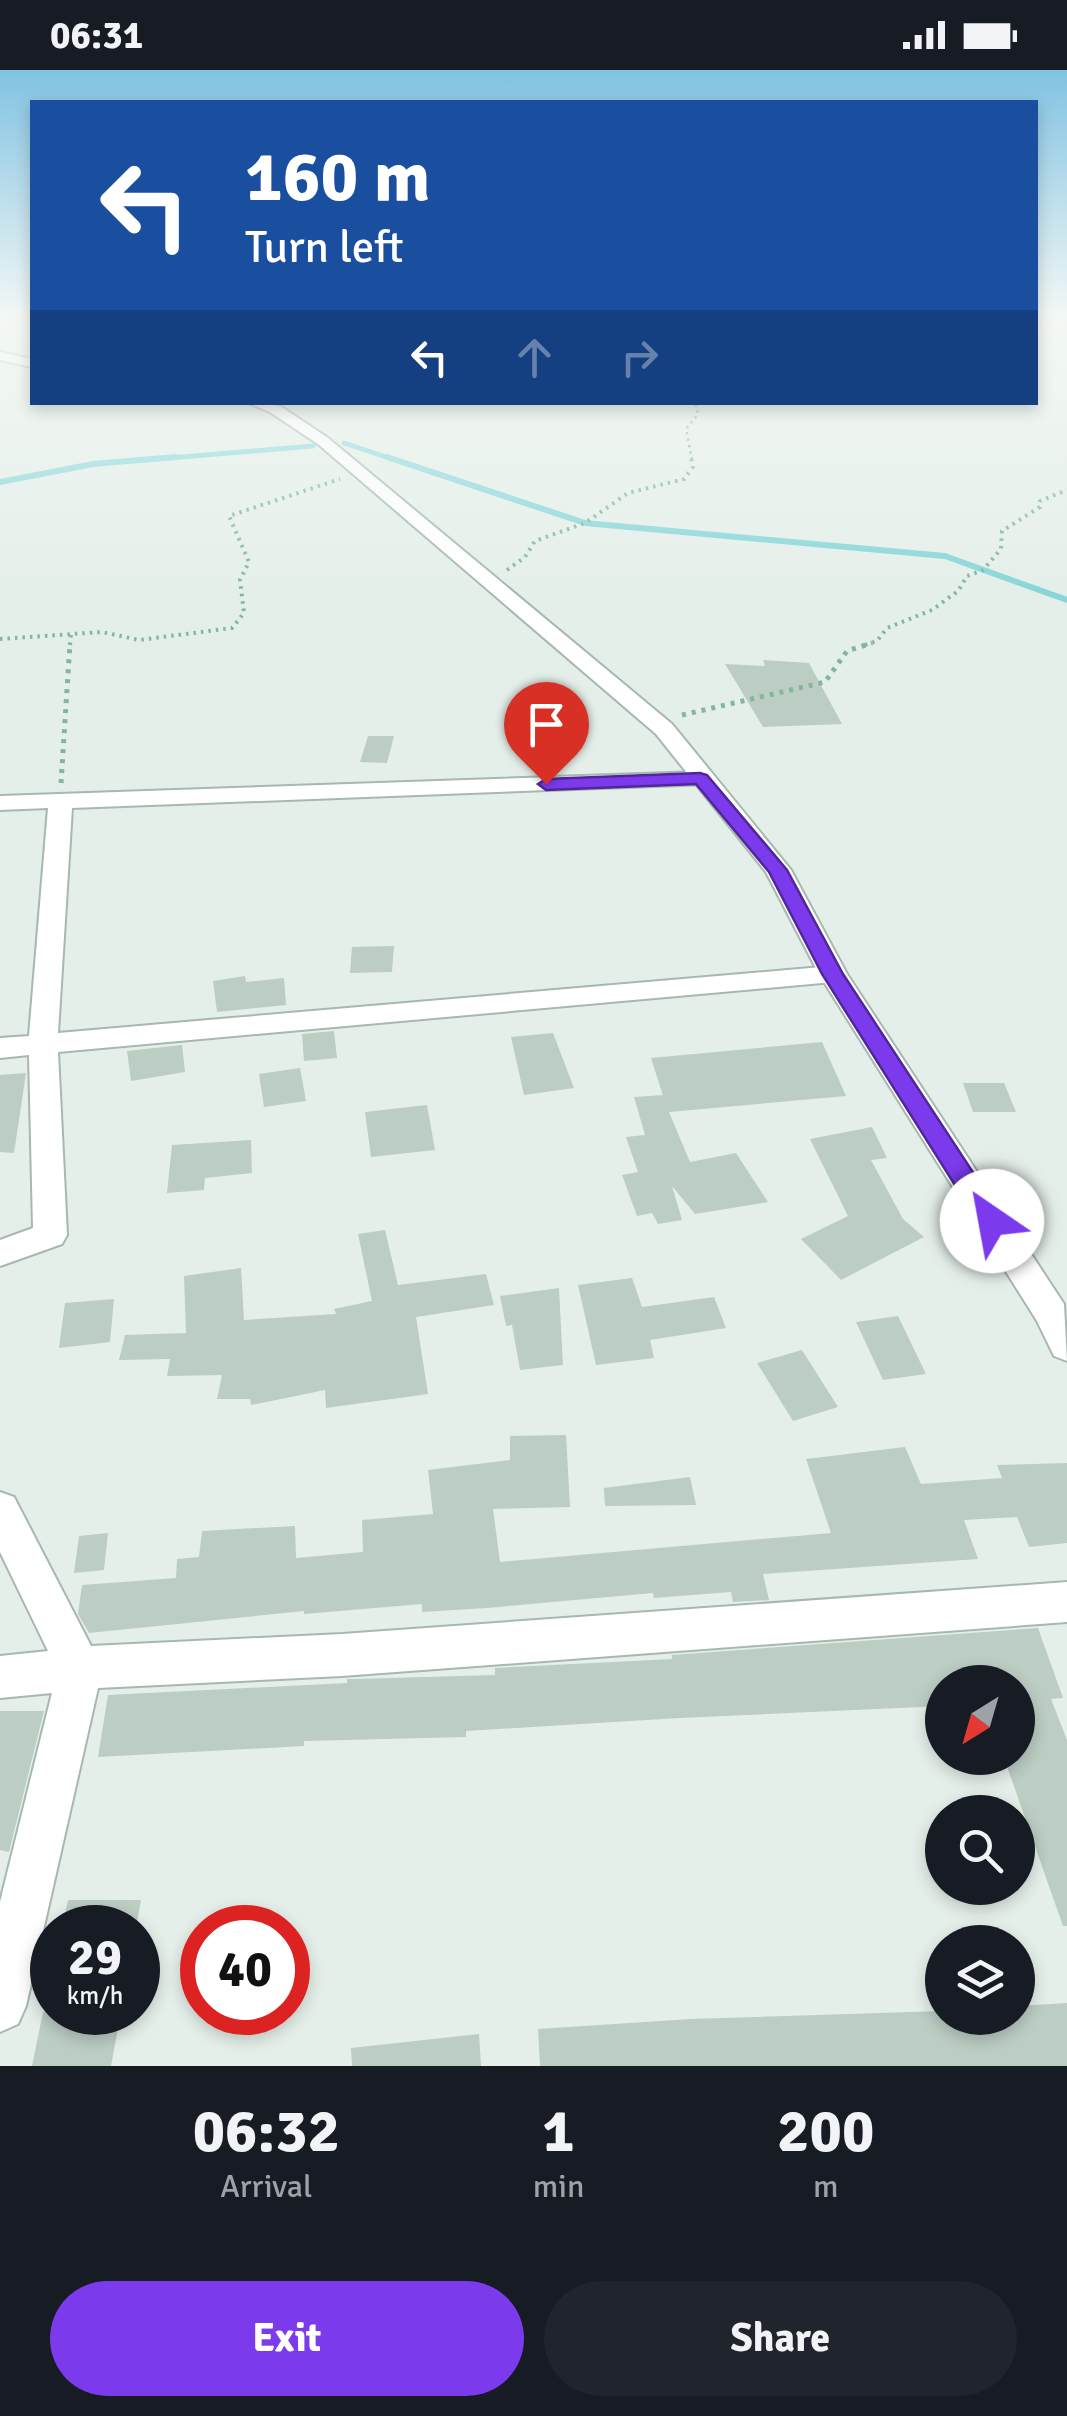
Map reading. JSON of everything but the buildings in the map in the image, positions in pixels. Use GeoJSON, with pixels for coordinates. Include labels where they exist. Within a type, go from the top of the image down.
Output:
{"type":"FeatureCollection","features":[{"type":"Feature","properties":{"kind":"street"},"geometry":{"type":"LineString","coordinates":[[268,407],[324,440],[664,729],[778,870],[833,974],[1051,1314],[1067,1346]]}},
{"type":"Feature","properties":{"kind":"street"},"geometry":{"type":"LineString","coordinates":[[0,802],[700,778]]}},
{"type":"Feature","properties":{"kind":"street"},"geometry":{"type":"LineString","coordinates":[[0,1253],[50,1235],[43,1043],[60,802]]}},
{"type":"Feature","properties":{"kind":"street"},"geometry":{"type":"LineString","coordinates":[[0,1048],[833,974]]}},
{"type":"Feature","properties":{"kind":"street"},"geometry":{"type":"LineString","coordinates":[[0,1510],[80,1668],[0,2006]]}},
{"type":"Feature","properties":{"kind":"street"},"geometry":{"type":"LineString","coordinates":[[0,1678],[80,1668],[342,1655],[1067,1602]]}},
{"type":"Feature","properties":{"kind":"path"},"geometry":{"type":"LineString","coordinates":[[488,581],[525,557],[536,541],[585,522],[628,493],[684,479],[693,467],[686,428],[698,414],[696,407]]}},
{"type":"Feature","properties":{"kind":"path"},"geometry":{"type":"LineString","coordinates":[[0,639],[102,632],[138,640],[232,628],[244,614],[240,580],[249,562],[246,546],[229,516],[360,474]]}},
{"type":"Feature","properties":{"kind":"path"},"geometry":{"type":"LineString","coordinates":[[664,729],[686,712],[825,682],[847,651],[877,641],[887,628],[932,610],[958,591],[967,576],[982,570],[1001,549],[1002,532],[1040,507],[1040,501],[1067,490]]}},
{"type":"Feature","properties":{"kind":"path"},"geometry":{"type":"LineString","coordinates":[[60,802],[71,634]]}},
{"type":"Feature","properties":{"kind":"waterway"},"geometry":{"type":"LineString","coordinates":[[344,443],[395,460]]}},
{"type":"Feature","properties":{"kind":"waterway"},"geometry":{"type":"LineString","coordinates":[[145,460],[313,446]]}},
{"type":"Feature","properties":{"kind":"waterway"},"geometry":{"type":"LineString","coordinates":[[0,482],[93,464],[175,457]]}},
{"type":"Feature","properties":{"kind":"waterway"},"geometry":{"type":"LineString","coordinates":[[387,457],[585,523],[945,556],[1067,600]]}},
{"type":"Feature","properties":{"kind":"route"},"geometry":{"type":"LineString","coordinates":[[546,784],[700,778],[778,870],[833,974],[992,1221]]}}]}
